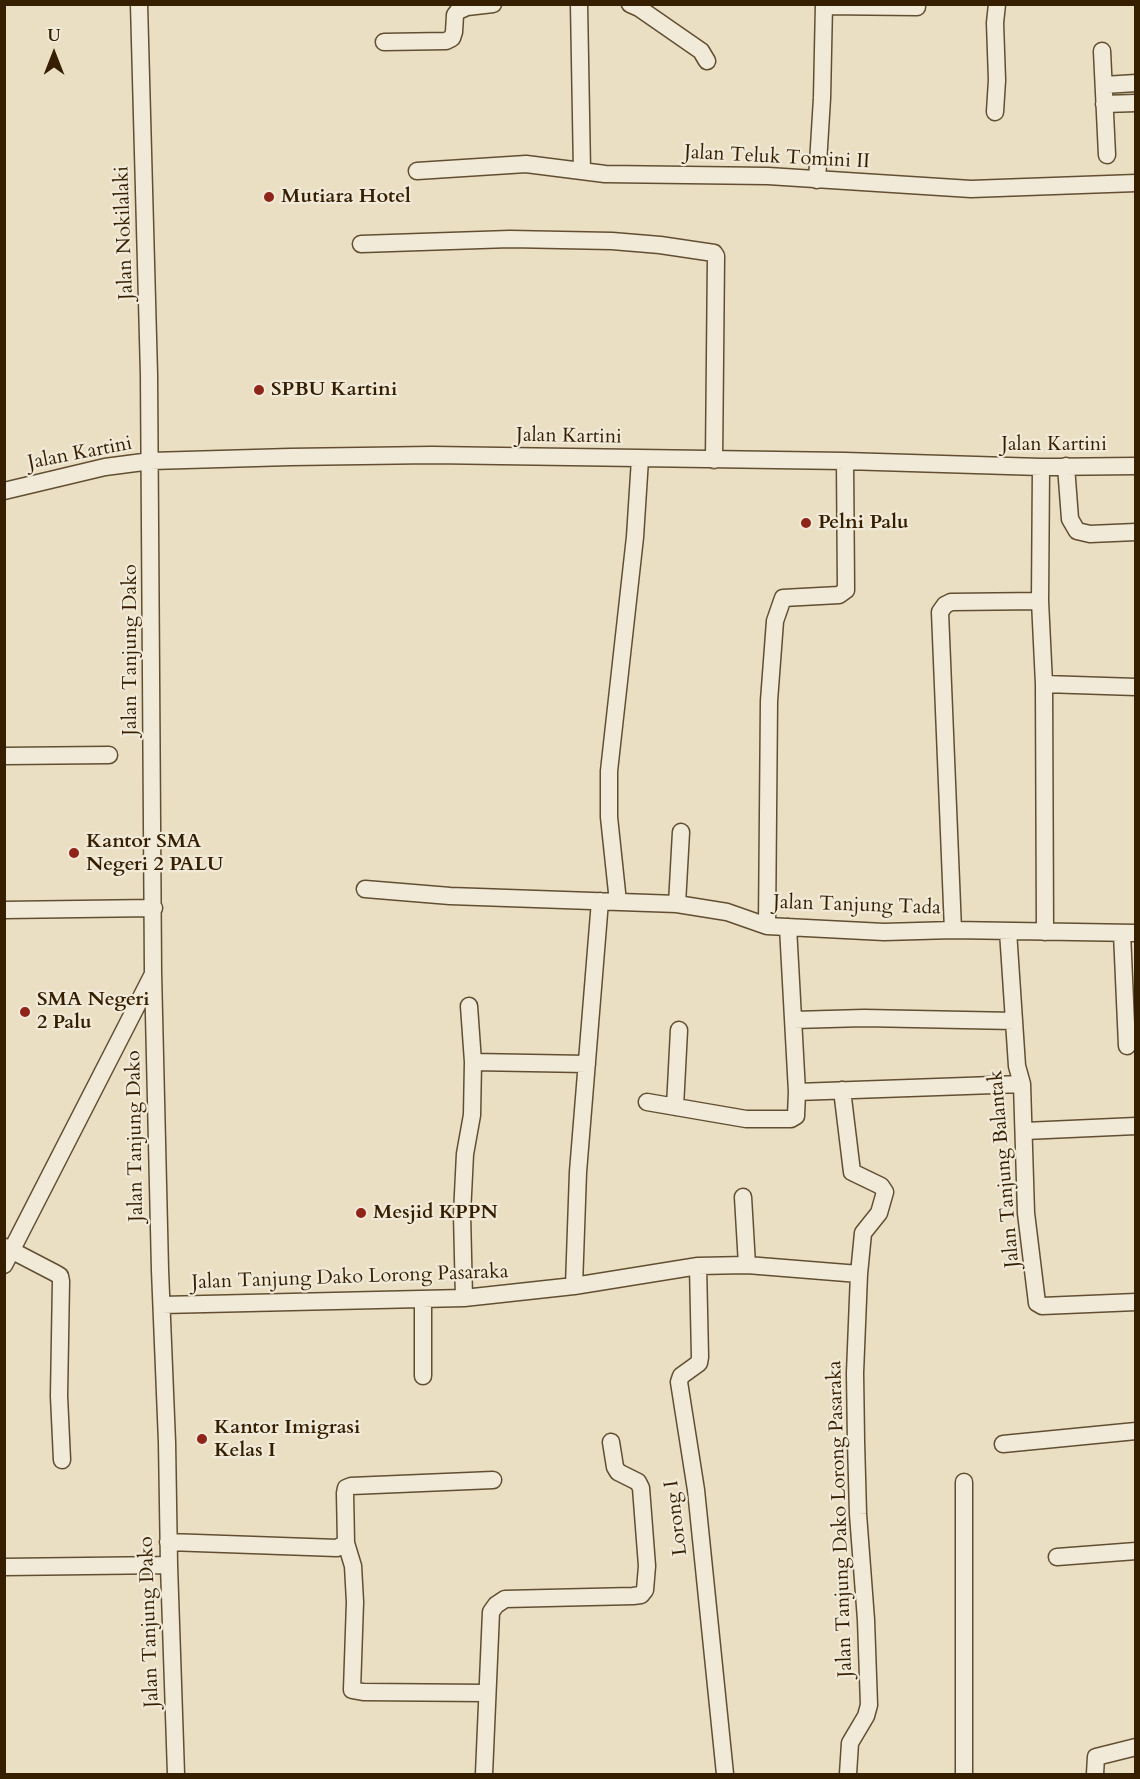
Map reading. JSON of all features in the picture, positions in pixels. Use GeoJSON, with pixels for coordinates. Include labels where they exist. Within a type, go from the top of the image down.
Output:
{"type":"FeatureCollection","features":[{"type":"Feature","properties":{"kind":"street","name":"Jalan Nokilalaki"},"geometry":{"type":"LineString","coordinates":[[139,4],[151,461]]}},
{"type":"Feature","properties":{"kind":"street"},"geometry":{"type":"LineString","coordinates":[[384,42],[446,41],[452,38],[458,11],[467,7],[493,4]]}},
{"type":"Feature","properties":{"kind":"street"},"geometry":{"type":"LineString","coordinates":[[579,4],[582,171]]}},
{"type":"Feature","properties":{"kind":"street"},"geometry":{"type":"LineString","coordinates":[[630,4],[701,51],[707,61]]}},
{"type":"Feature","properties":{"kind":"street"},"geometry":{"type":"LineString","coordinates":[[995,112],[997,4]]}},
{"type":"Feature","properties":{"kind":"street"},"geometry":{"type":"LineString","coordinates":[[817,180],[824,5],[917,7]]}},
{"type":"Feature","properties":{"kind":"street"},"geometry":{"type":"LineString","coordinates":[[1102,51],[1107,155]]}},
{"type":"Feature","properties":{"kind":"street"},"geometry":{"type":"LineString","coordinates":[[1104,84],[1136,83]]}},
{"type":"Feature","properties":{"kind":"street"},"geometry":{"type":"LineString","coordinates":[[1104,104],[1136,103]]}},
{"type":"Feature","properties":{"kind":"street","name":"Jalan Teluk Tomini II"},"geometry":{"type":"LineString","coordinates":[[417,171],[526,164],[605,174],[768,176],[972,189],[1136,183]]}},
{"type":"Feature","properties":{"kind":"street"},"geometry":{"type":"LineString","coordinates":[[361,244],[510,239],[591,241],[660,245],[714,253],[716,256],[714,460]]}},
{"type":"Feature","properties":{"kind":"street","name":"Jalan Kartini"},"geometry":{"type":"LineString","coordinates":[[4,491],[105,467],[151,461],[432,455],[845,461],[1041,467],[1136,466]]}},
{"type":"Feature","properties":{"kind":"street"},"geometry":{"type":"LineString","coordinates":[[618,903],[609,817],[609,771],[640,459]]}},
{"type":"Feature","properties":{"kind":"street","name":"Jalan Tanjung Dako"},"geometry":{"type":"LineString","coordinates":[[151,461],[153,972],[176,1774]]}},
{"type":"Feature","properties":{"kind":"street"},"geometry":{"type":"LineString","coordinates":[[767,926],[769,701],[776,621],[783,598],[839,595],[846,590],[845,461]]}},
{"type":"Feature","properties":{"kind":"street"},"geometry":{"type":"LineString","coordinates":[[1066,466],[1070,519],[1077,531],[1090,534],[1136,532]]}},
{"type":"Feature","properties":{"kind":"street"},"geometry":{"type":"LineString","coordinates":[[1041,467],[1040,601],[1044,684],[1045,932]]}},
{"type":"Feature","properties":{"kind":"street"},"geometry":{"type":"LineString","coordinates":[[953,930],[940,612],[945,605],[951,602],[1040,601]]}},
{"type":"Feature","properties":{"kind":"street"},"geometry":{"type":"LineString","coordinates":[[1044,684],[1136,687]]}},
{"type":"Feature","properties":{"kind":"street"},"geometry":{"type":"LineString","coordinates":[[4,756],[109,754]]}},
{"type":"Feature","properties":{"kind":"street"},"geometry":{"type":"LineString","coordinates":[[677,904],[681,832]]}},
{"type":"Feature","properties":{"kind":"street","name":"Jalan Tanjung Tada"},"geometry":{"type":"LineString","coordinates":[[365,889],[450,896],[677,904],[727,912],[767,926],[884,932],[953,930],[1129,933]]}},
{"type":"Feature","properties":{"kind":"street"},"geometry":{"type":"LineString","coordinates":[[574,1286],[578,1172],[600,901]]}},
{"type":"Feature","properties":{"kind":"street"},"geometry":{"type":"LineString","coordinates":[[4,910],[154,908]]}},
{"type":"Feature","properties":{"kind":"street"},"geometry":{"type":"LineString","coordinates":[[648,1102],[746,1119],[791,1119],[796,1116],[794,1020],[789,972],[788,927]]}},
{"type":"Feature","properties":{"kind":"street","name":"Jalan Tanjung Balantak"},"geometry":{"type":"LineString","coordinates":[[1008,931],[1017,1066],[1022,1084],[1026,1213],[1039,1306],[1136,1302]]}},
{"type":"Feature","properties":{"kind":"street"},"geometry":{"type":"LineString","coordinates":[[1127,1046],[1129,933]]}},
{"type":"Feature","properties":{"kind":"street"},"geometry":{"type":"LineString","coordinates":[[62,1460],[59,1396],[60,1276],[7,1254],[153,972]]}},
{"type":"Feature","properties":{"kind":"street"},"geometry":{"type":"LineString","coordinates":[[464,1298],[462,1214],[465,1154],[472,1115],[473,1062],[469,1006]]}},
{"type":"Feature","properties":{"kind":"street"},"geometry":{"type":"LineString","coordinates":[[794,1020],[864,1018],[1014,1021]]}},
{"type":"Feature","properties":{"kind":"street"},"geometry":{"type":"LineString","coordinates":[[675,1107],[679,1030]]}},
{"type":"Feature","properties":{"kind":"street"},"geometry":{"type":"LineString","coordinates":[[473,1062],[587,1064]]}},
{"type":"Feature","properties":{"kind":"street"},"geometry":{"type":"LineString","coordinates":[[797,1092],[1022,1084]]}},
{"type":"Feature","properties":{"kind":"street"},"geometry":{"type":"LineString","coordinates":[[842,1090],[852,1172],[881,1186],[885,1192],[879,1213],[863,1233],[860,1274]]}},
{"type":"Feature","properties":{"kind":"street"},"geometry":{"type":"LineString","coordinates":[[1025,1131],[1136,1126]]}},
{"type":"Feature","properties":{"kind":"street"},"geometry":{"type":"LineString","coordinates":[[743,1197],[747,1265]]}},
{"type":"Feature","properties":{"kind":"street","name":"Jalan Tanjung Dako Lorong Pasaraka"},"geometry":{"type":"LineString","coordinates":[[162,1305],[464,1298],[574,1286],[698,1266],[747,1265],[860,1274],[855,1373],[856,1451],[861,1567],[866,1620],[868,1706],[866,1716],[850,1743],[849,1774]]}},
{"type":"Feature","properties":{"kind":"street","name":"Lorong I"},"geometry":{"type":"LineString","coordinates":[[698,1266],[700,1357],[699,1363],[681,1376],[679,1382],[696,1490],[725,1774]]}},
{"type":"Feature","properties":{"kind":"street"},"geometry":{"type":"LineString","coordinates":[[423,1300],[423,1376]]}},
{"type":"Feature","properties":{"kind":"street"},"geometry":{"type":"LineString","coordinates":[[1003,1444],[1136,1431]]}},
{"type":"Feature","properties":{"kind":"street"},"geometry":{"type":"LineString","coordinates":[[484,1774],[491,1612],[499,1602],[506,1599],[633,1596],[641,1595],[645,1590],[647,1566],[641,1488],[638,1482],[618,1472],[611,1442]]}},
{"type":"Feature","properties":{"kind":"street"},"geometry":{"type":"LineString","coordinates":[[486,1693],[352,1690],[355,1602],[353,1566],[346,1543],[345,1493],[346,1488],[351,1486],[493,1480]]}},
{"type":"Feature","properties":{"kind":"street"},"geometry":{"type":"LineString","coordinates":[[964,1482],[964,1774]]}},
{"type":"Feature","properties":{"kind":"street"},"geometry":{"type":"LineString","coordinates":[[168,1542],[337,1548],[346,1543]]}},
{"type":"Feature","properties":{"kind":"street"},"geometry":{"type":"LineString","coordinates":[[1057,1557],[1136,1551]]}},
{"type":"Feature","properties":{"kind":"street"},"geometry":{"type":"LineString","coordinates":[[4,1567],[169,1565]]}},
{"type":"Feature","properties":{"kind":"street"},"geometry":{"type":"LineString","coordinates":[[1095,1774],[1096,1756],[1136,1747]]}},
{"type":"Feature","properties":{"kind":"place","name":"Mutiara Hotel"},"geometry":{"type":"Point","coordinates":[269,197]}},
{"type":"Feature","properties":{"kind":"place","name":"SPBU Kartini"},"geometry":{"type":"Point","coordinates":[259,390]}},
{"type":"Feature","properties":{"kind":"place","name":"Pelni Palu"},"geometry":{"type":"Point","coordinates":[806,523]}},
{"type":"Feature","properties":{"kind":"place","name":"Kantor SMA Negeri 2 PALU"},"geometry":{"type":"Point","coordinates":[74,853]}},
{"type":"Feature","properties":{"kind":"place","name":"SMA Negeri 2 Palu"},"geometry":{"type":"Point","coordinates":[25,1012]}},
{"type":"Feature","properties":{"kind":"place","name":"Mesjid KPPN"},"geometry":{"type":"Point","coordinates":[361,1213]}},
{"type":"Feature","properties":{"kind":"place","name":"Kantor Imigrasi Kelas I"},"geometry":{"type":"Point","coordinates":[202,1439]}}]}
